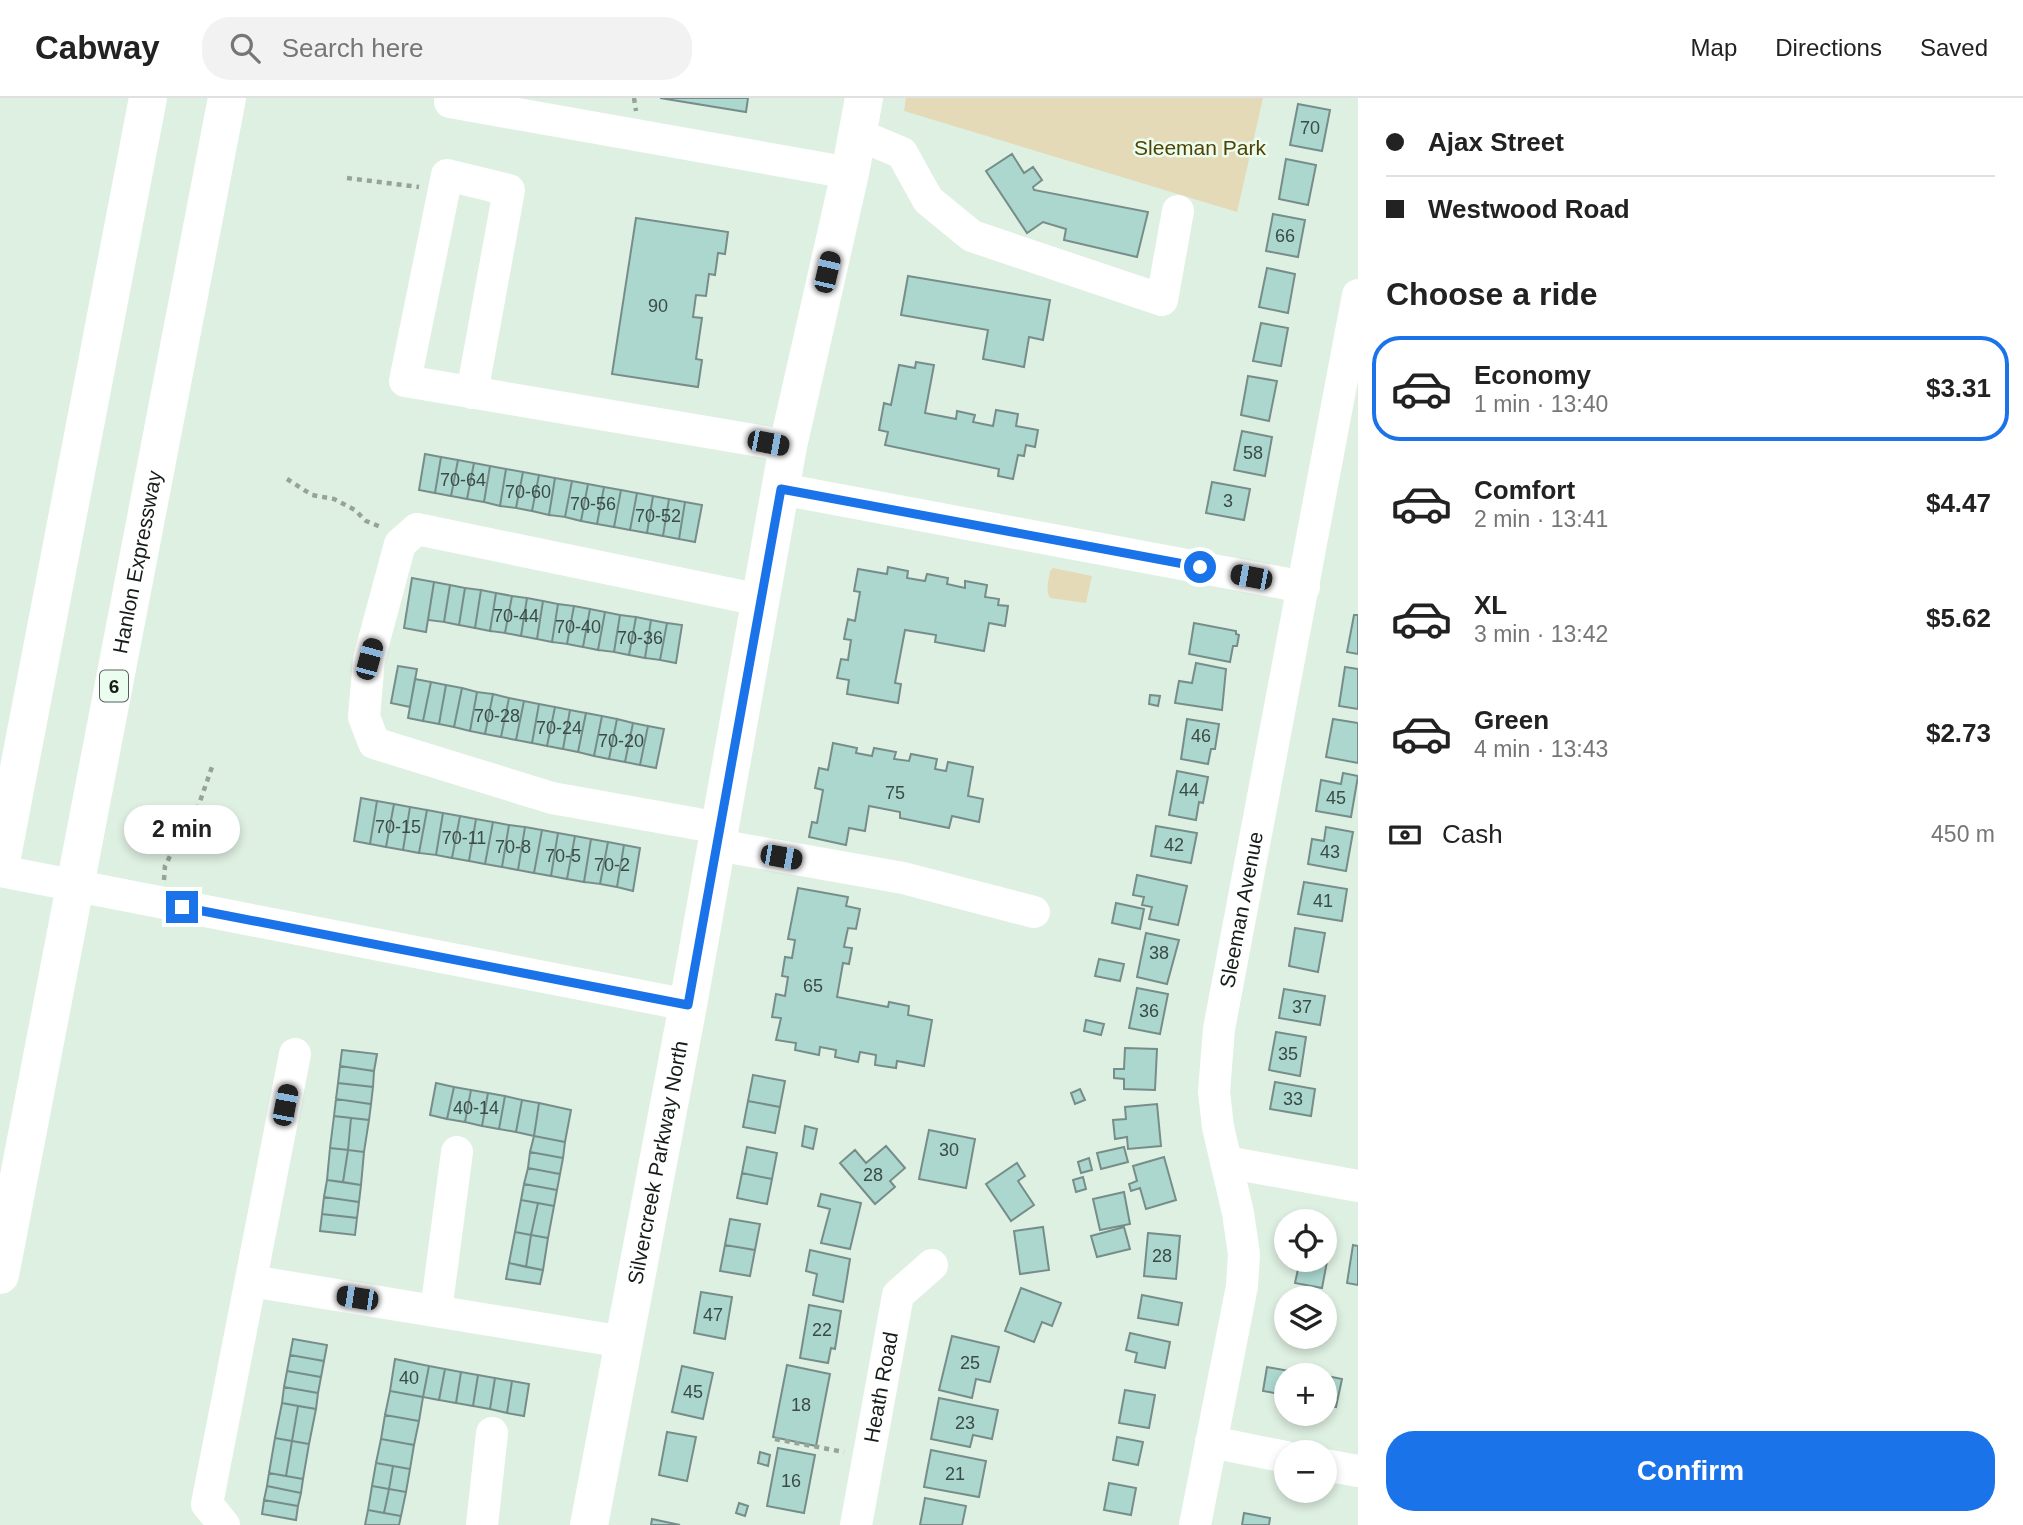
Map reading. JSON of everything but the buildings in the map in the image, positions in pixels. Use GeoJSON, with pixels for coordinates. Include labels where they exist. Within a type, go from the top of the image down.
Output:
{"type":"FeatureCollection","features":[{"type":"Feature","properties":{"kind":"main road"},"geometry":{"type":"LineString","coordinates":[[0,869],[148,98]]}},
{"type":"Feature","properties":{"kind":"main road","name":"Hanlon Expressway"},"geometry":{"type":"LineString","coordinates":[[0,1275],[227,98]]}},
{"type":"Feature","properties":{"kind":"main road","name":"Silvercreek Parkway North"},"geometry":{"type":"LineString","coordinates":[[589,1525],[719,837],[788,446],[860,116]]}},
{"type":"Feature","properties":{"kind":"street"},"geometry":{"type":"LineString","coordinates":[[451,98],[450,102],[524,106],[849,173]]}},
{"type":"Feature","properties":{"kind":"street"},"geometry":{"type":"LineString","coordinates":[[860,116],[902,153],[928,200],[972,236],[1162,300],[1178,211]]}},
{"type":"Feature","properties":{"kind":"street"},"geometry":{"type":"LineString","coordinates":[[472,393],[509,190],[447,176],[405,381],[472,393],[788,446]]}},
{"type":"Feature","properties":{"kind":"street","name":"Sleeman Avenue"},"geometry":{"type":"LineString","coordinates":[[1195,1525],[1242,1286],[1244,1254],[1238,1213],[1218,1127],[1214,1084],[1219,1029],[1358,295]]}},
{"type":"Feature","properties":{"kind":"street"},"geometry":{"type":"LineString","coordinates":[[781,489],[1304,587]]}},
{"type":"Feature","properties":{"kind":"street"},"geometry":{"type":"LineString","coordinates":[[760,600],[417,528],[400,544],[369,659],[365,717],[374,743],[552,798],[903,878],[1034,912]]}},
{"type":"Feature","properties":{"kind":"street"},"geometry":{"type":"LineString","coordinates":[[0,869],[160,894],[688,1005]]}},
{"type":"Feature","properties":{"kind":"street"},"geometry":{"type":"LineString","coordinates":[[224,1525],[207,1504],[295,1054]]}},
{"type":"Feature","properties":{"kind":"street"},"geometry":{"type":"LineString","coordinates":[[436,1311],[457,1152]]}},
{"type":"Feature","properties":{"kind":"street"},"geometry":{"type":"LineString","coordinates":[[1226,1163],[1358,1185]]}},
{"type":"Feature","properties":{"kind":"street","name":"Heath Road"},"geometry":{"type":"LineString","coordinates":[[856,1525],[898,1295],[932,1265]]}},
{"type":"Feature","properties":{"kind":"street"},"geometry":{"type":"LineString","coordinates":[[251,1281],[624,1342]]}},
{"type":"Feature","properties":{"kind":"street"},"geometry":{"type":"LineString","coordinates":[[482,1525],[492,1433]]}},
{"type":"Feature","properties":{"kind":"street"},"geometry":{"type":"LineString","coordinates":[[1211,1442],[1274,1455]]}},
{"type":"Feature","properties":{"kind":"street"},"geometry":{"type":"LineString","coordinates":[[1337,1467],[1358,1471]]}},
{"type":"Feature","properties":{"kind":"path"},"geometry":{"type":"LineString","coordinates":[[347,178],[405,184],[444,192]]}},
{"type":"Feature","properties":{"kind":"path"},"geometry":{"type":"LineString","coordinates":[[287,479],[312,495],[334,499],[355,510],[366,521],[384,528],[400,544]]}},
{"type":"Feature","properties":{"kind":"path"},"geometry":{"type":"LineString","coordinates":[[160,894],[164,866],[174,848],[189,833],[213,764]]}},
{"type":"Feature","properties":{"kind":"path"},"geometry":{"type":"LineString","coordinates":[[775,1439],[844,1452]]}},
{"type":"Feature","properties":{"kind":"green space","name":"Sleeman Park"},"geometry":{"type":"Polygon","coordinates":[[[906,98],[1263,98],[1237,212],[904,111],[906,98]]]}},
{"type":"Feature","properties":{"kind":"green space"},"geometry":{"type":"Polygon","coordinates":[[[1053,568],[1092,576],[1086,603],[1050,598],[1048,584],[1053,568]]]}},
{"type":"Feature","properties":{"kind":"route"},"geometry":{"type":"LineString","coordinates":[[182,907],[688,1005],[781,489],[1200,567]]}}]}
